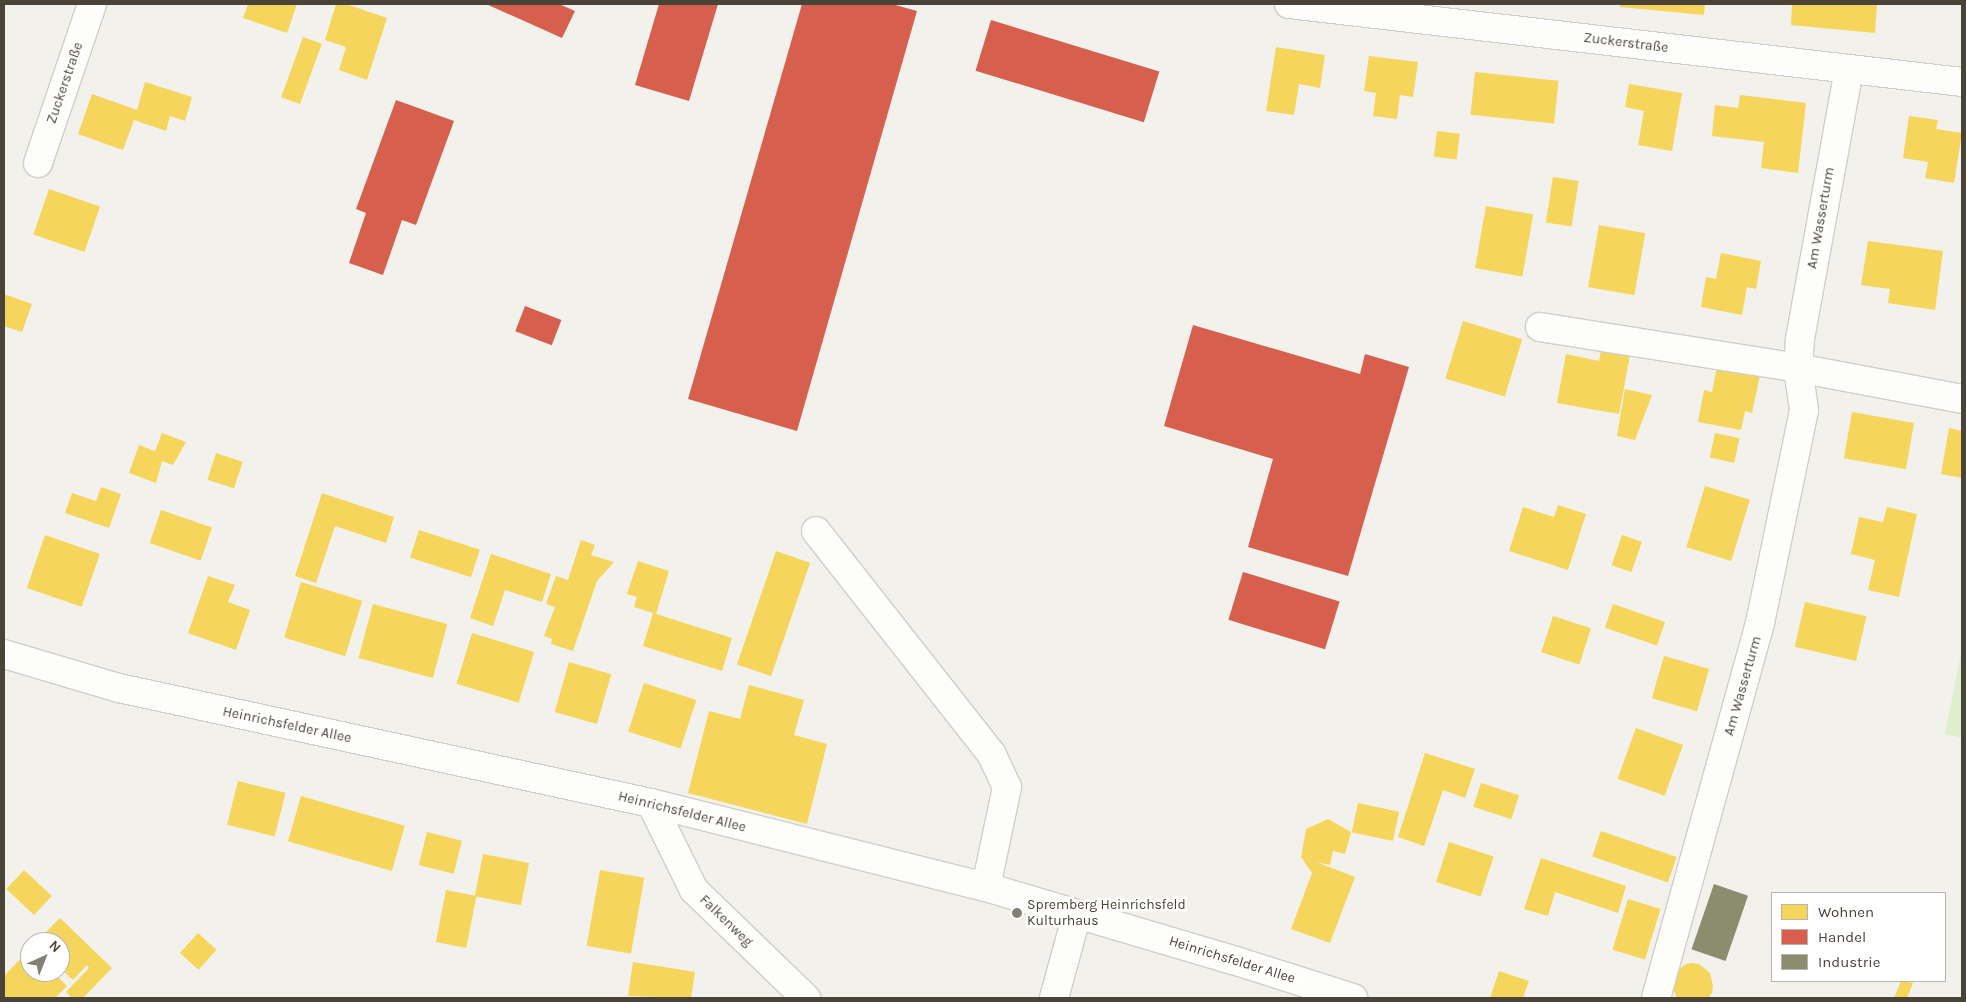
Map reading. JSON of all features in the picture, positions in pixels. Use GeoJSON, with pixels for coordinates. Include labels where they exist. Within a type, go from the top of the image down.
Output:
{"type":"FeatureCollection","features":[{"type":"Feature","properties":{"kind":"street","name":"Zuckerstraße"},"geometry":{"type":"LineString","coordinates":[[38,163],[92,4]]}},
{"type":"Feature","properties":{"kind":"street","name":"Zuckerstraße"},"geometry":{"type":"LineString","coordinates":[[1289,4],[1962,82]]}},
{"type":"Feature","properties":{"kind":"street","name":"Am Wasserturm"},"geometry":{"type":"LineString","coordinates":[[1656,998],[1760,623],[1804,410],[1798,368],[1800,339],[1849,68]]}},
{"type":"Feature","properties":{"kind":"street"},"geometry":{"type":"LineString","coordinates":[[1540,327],[1798,368],[1962,399]]}},
{"type":"Feature","properties":{"kind":"street"},"geometry":{"type":"LineString","coordinates":[[816,531],[992,756],[1007,786],[986,887]]}},
{"type":"Feature","properties":{"kind":"street","name":"Heinrichsfelder Allee"},"geometry":{"type":"LineString","coordinates":[[4,654],[119,688],[651,803],[986,887],[1353,998]]}},
{"type":"Feature","properties":{"kind":"street","name":"Falkenweg"},"geometry":{"type":"LineString","coordinates":[[651,803],[694,890],[806,998]]}},
{"type":"Feature","properties":{"kind":"street"},"geometry":{"type":"LineString","coordinates":[[1054,998],[1077,914]]}},
{"type":"Feature","properties":{"kind":"green space"},"geometry":{"type":"Polygon","coordinates":[[[1962,649],[1962,738],[1945,734],[1962,649]]]}},
{"type":"Feature","properties":{"kind":"building: Wohnen"},"geometry":{"type":"Polygon","coordinates":[[[248,4],[297,4],[287,33],[243,18],[248,4]]]}},
{"type":"Feature","properties":{"kind":"building: Wohnen"},"geometry":{"type":"Polygon","coordinates":[[[336,4],[346,4],[387,18],[367,80],[339,70],[346,47],[325,40],[336,4]]]}},
{"type":"Feature","properties":{"kind":"building: Wohnen"},"geometry":{"type":"Polygon","coordinates":[[[1620,4],[1705,4],[1704,15],[1620,7],[1620,4]]]}},
{"type":"Feature","properties":{"kind":"building: Wohnen"},"geometry":{"type":"Polygon","coordinates":[[[1792,4],[1877,4],[1875,33],[1791,25],[1792,4]]]}},
{"type":"Feature","properties":{"kind":"building: Wohnen"},"geometry":{"type":"Polygon","coordinates":[[[303,37],[322,44],[300,104],[281,97],[303,37]]]}},
{"type":"Feature","properties":{"kind":"building: Wohnen"},"geometry":{"type":"Polygon","coordinates":[[[1276,47],[1325,55],[1320,88],[1299,84],[1294,115],[1266,111],[1276,47]]]}},
{"type":"Feature","properties":{"kind":"building: Wohnen"},"geometry":{"type":"Polygon","coordinates":[[[1369,56],[1418,62],[1413,97],[1400,95],[1397,119],[1373,116],[1376,93],[1364,91],[1369,56]]]}},
{"type":"Feature","properties":{"kind":"building: Wohnen"},"geometry":{"type":"Polygon","coordinates":[[[1475,72],[1559,81],[1554,124],[1471,115],[1475,72]]]}},
{"type":"Feature","properties":{"kind":"building: Wohnen"},"geometry":{"type":"Polygon","coordinates":[[[145,82],[192,97],[185,121],[170,116],[166,131],[134,120],[123,150],[78,134],[92,94],[137,110],[145,82]]]}},
{"type":"Feature","properties":{"kind":"building: Wohnen"},"geometry":{"type":"Polygon","coordinates":[[[1629,84],[1682,93],[1672,151],[1638,145],[1644,111],[1625,107],[1629,84]]]}},
{"type":"Feature","properties":{"kind":"building: Wohnen"},"geometry":{"type":"Polygon","coordinates":[[[1740,95],[1806,103],[1798,173],[1761,168],[1764,142],[1712,136],[1715,105],[1738,108],[1740,95]]]}},
{"type":"Feature","properties":{"kind":"building: Wohnen"},"geometry":{"type":"Polygon","coordinates":[[[1909,116],[1938,120],[1936,129],[1962,133],[1954,183],[1925,178],[1928,162],[1903,158],[1909,116]]]}},
{"type":"Feature","properties":{"kind":"building: Wohnen"},"geometry":{"type":"Polygon","coordinates":[[[1437,131],[1460,134],[1457,160],[1434,157],[1437,131]]]}},
{"type":"Feature","properties":{"kind":"building: Wohnen"},"geometry":{"type":"Polygon","coordinates":[[[1553,177],[1579,181],[1571,227],[1546,222],[1553,177]]]}},
{"type":"Feature","properties":{"kind":"building: Wohnen"},"geometry":{"type":"Polygon","coordinates":[[[49,189],[100,207],[84,252],[33,234],[49,189]]]}},
{"type":"Feature","properties":{"kind":"building: Wohnen"},"geometry":{"type":"Polygon","coordinates":[[[1486,206],[1533,214],[1522,276],[1475,268],[1486,206]]]}},
{"type":"Feature","properties":{"kind":"building: Wohnen"},"geometry":{"type":"Polygon","coordinates":[[[1599,225],[1645,233],[1634,295],[1588,287],[1599,225]]]}},
{"type":"Feature","properties":{"kind":"building: Wohnen"},"geometry":{"type":"Polygon","coordinates":[[[1868,241],[1943,251],[1935,310],[1888,303],[1890,289],[1861,285],[1868,241]]]}},
{"type":"Feature","properties":{"kind":"building: Wohnen"},"geometry":{"type":"Polygon","coordinates":[[[1721,253],[1761,261],[1756,289],[1747,287],[1742,315],[1701,307],[1706,277],[1716,279],[1721,253]]]}},
{"type":"Feature","properties":{"kind":"building: Wohnen"},"geometry":{"type":"Polygon","coordinates":[[[4,294],[32,304],[22,332],[4,326],[4,294]]]}},
{"type":"Feature","properties":{"kind":"building: Wohnen"},"geometry":{"type":"Polygon","coordinates":[[[1463,321],[1522,339],[1505,397],[1445,378],[1463,321]]]}},
{"type":"Feature","properties":{"kind":"building: Wohnen"},"geometry":{"type":"Polygon","coordinates":[[[1601,350],[1630,355],[1619,414],[1557,403],[1566,354],[1599,361],[1601,350]]]}},
{"type":"Feature","properties":{"kind":"building: Wohnen"},"geometry":{"type":"Polygon","coordinates":[[[1717,367],[1760,375],[1752,413],[1745,411],[1741,430],[1698,422],[1704,390],[1712,392],[1717,367]]]}},
{"type":"Feature","properties":{"kind":"building: Wohnen"},"geometry":{"type":"Polygon","coordinates":[[[1625,389],[1652,395],[1635,440],[1617,436],[1625,389]]]}},
{"type":"Feature","properties":{"kind":"building: Wohnen"},"geometry":{"type":"Polygon","coordinates":[[[1852,412],[1914,423],[1906,469],[1844,458],[1852,412]]]}},
{"type":"Feature","properties":{"kind":"building: Wohnen"},"geometry":{"type":"Polygon","coordinates":[[[1949,428],[1962,431],[1962,478],[1941,474],[1949,428]]]}},
{"type":"Feature","properties":{"kind":"building: Wohnen"},"geometry":{"type":"Polygon","coordinates":[[[162,433],[186,442],[173,465],[162,461],[156,483],[129,473],[139,445],[155,451],[162,433]]]}},
{"type":"Feature","properties":{"kind":"building: Wohnen"},"geometry":{"type":"Polygon","coordinates":[[[1715,433],[1739,438],[1734,463],[1710,457],[1715,433]]]}},
{"type":"Feature","properties":{"kind":"building: Wohnen"},"geometry":{"type":"Polygon","coordinates":[[[216,453],[243,462],[234,488],[207,480],[216,453]]]}},
{"type":"Feature","properties":{"kind":"building: Wohnen"},"geometry":{"type":"Polygon","coordinates":[[[1705,486],[1750,500],[1731,561],[1686,547],[1705,486]]]}},
{"type":"Feature","properties":{"kind":"building: Wohnen"},"geometry":{"type":"Polygon","coordinates":[[[101,487],[121,494],[109,528],[65,513],[72,493],[96,501],[101,487]]]}},
{"type":"Feature","properties":{"kind":"building: Wohnen"},"geometry":{"type":"Polygon","coordinates":[[[322,493],[394,517],[386,543],[335,526],[316,583],[295,576],[322,493]]]}},
{"type":"Feature","properties":{"kind":"building: Wohnen"},"geometry":{"type":"Polygon","coordinates":[[[1558,505],[1586,514],[1568,570],[1509,551],[1523,507],[1554,517],[1558,505]]]}},
{"type":"Feature","properties":{"kind":"building: Wohnen"},"geometry":{"type":"Polygon","coordinates":[[[1887,507],[1917,514],[1899,597],[1868,590],[1875,560],[1851,554],[1859,517],[1883,522],[1887,507]]]}},
{"type":"Feature","properties":{"kind":"building: Wohnen"},"geometry":{"type":"Polygon","coordinates":[[[161,510],[212,528],[201,561],[150,543],[161,510]]]}},
{"type":"Feature","properties":{"kind":"building: Wohnen"},"geometry":{"type":"Polygon","coordinates":[[[419,530],[480,550],[471,577],[410,558],[419,530]]]}},
{"type":"Feature","properties":{"kind":"building: Wohnen"},"geometry":{"type":"Polygon","coordinates":[[[45,535],[100,554],[82,607],[27,588],[45,535]]]}},
{"type":"Feature","properties":{"kind":"building: Wohnen"},"geometry":{"type":"Polygon","coordinates":[[[1622,535],[1642,542],[1631,572],[1612,565],[1622,535]]]}},
{"type":"Feature","properties":{"kind":"building: Wohnen"},"geometry":{"type":"Polygon","coordinates":[[[581,540],[595,545],[591,555],[614,562],[597,581],[573,651],[551,644],[552,639],[544,636],[555,607],[546,604],[556,576],[568,580],[581,540]]]}},
{"type":"Feature","properties":{"kind":"building: Wohnen"},"geometry":{"type":"Polygon","coordinates":[[[776,551],[810,563],[771,676],[737,664],[776,551]]]}},
{"type":"Feature","properties":{"kind":"building: Wohnen"},"geometry":{"type":"Polygon","coordinates":[[[491,554],[551,574],[542,602],[505,590],[493,626],[470,618],[491,554]]]}},
{"type":"Feature","properties":{"kind":"building: Wohnen"},"geometry":{"type":"Polygon","coordinates":[[[638,561],[669,571],[656,614],[732,638],[722,671],[643,646],[653,613],[634,607],[637,597],[627,594],[638,561]]]}},
{"type":"Feature","properties":{"kind":"building: Wohnen"},"geometry":{"type":"Polygon","coordinates":[[[208,576],[235,585],[228,602],[250,610],[236,650],[188,633],[208,576]]]}},
{"type":"Feature","properties":{"kind":"building: Wohnen"},"geometry":{"type":"Polygon","coordinates":[[[301,582],[362,601],[345,656],[284,637],[301,582]]]}},
{"type":"Feature","properties":{"kind":"building: Wohnen"},"geometry":{"type":"Polygon","coordinates":[[[1805,602],[1866,616],[1856,661],[1795,647],[1805,602]]]}},
{"type":"Feature","properties":{"kind":"building: Wohnen"},"geometry":{"type":"Polygon","coordinates":[[[373,604],[447,624],[433,678],[359,658],[373,604]]]}},
{"type":"Feature","properties":{"kind":"building: Wohnen"},"geometry":{"type":"Polygon","coordinates":[[[1613,604],[1665,622],[1657,646],[1605,628],[1613,604]]]}},
{"type":"Feature","properties":{"kind":"building: Wohnen"},"geometry":{"type":"Polygon","coordinates":[[[1553,616],[1591,628],[1579,665],[1541,652],[1553,616]]]}},
{"type":"Feature","properties":{"kind":"building: Wohnen"},"geometry":{"type":"Polygon","coordinates":[[[472,633],[534,652],[519,703],[457,684],[472,633]]]}},
{"type":"Feature","properties":{"kind":"building: Wohnen"},"geometry":{"type":"Polygon","coordinates":[[[1664,656],[1709,669],[1697,711],[1652,698],[1664,656]]]}},
{"type":"Feature","properties":{"kind":"building: Wohnen"},"geometry":{"type":"Polygon","coordinates":[[[569,662],[611,674],[597,724],[555,712],[569,662]]]}},
{"type":"Feature","properties":{"kind":"building: Wohnen"},"geometry":{"type":"Polygon","coordinates":[[[644,683],[696,700],[681,748],[628,732],[644,683]]]}},
{"type":"Feature","properties":{"kind":"building: Wohnen"},"geometry":{"type":"Polygon","coordinates":[[[749,685],[804,700],[794,735],[827,744],[807,824],[688,793],[709,711],[740,719],[749,685]]]}},
{"type":"Feature","properties":{"kind":"building: Wohnen"},"geometry":{"type":"Polygon","coordinates":[[[1636,728],[1683,745],[1665,796],[1618,779],[1636,728]]]}},
{"type":"Feature","properties":{"kind":"building: Wohnen"},"geometry":{"type":"Polygon","coordinates":[[[1425,753],[1475,769],[1465,798],[1443,790],[1424,846],[1398,837],[1425,753]]]}},
{"type":"Feature","properties":{"kind":"building: Wohnen"},"geometry":{"type":"Polygon","coordinates":[[[238,781],[286,793],[275,837],[227,825],[238,781]]]}},
{"type":"Feature","properties":{"kind":"building: Wohnen"},"geometry":{"type":"Polygon","coordinates":[[[1481,783],[1519,795],[1511,819],[1473,807],[1481,783]]]}},
{"type":"Feature","properties":{"kind":"building: Wohnen"},"geometry":{"type":"Polygon","coordinates":[[[301,796],[405,826],[392,871],[288,841],[301,796]]]}},
{"type":"Feature","properties":{"kind":"building: Wohnen"},"geometry":{"type":"Polygon","coordinates":[[[1358,803],[1399,812],[1393,841],[1352,832],[1358,803]]]}},
{"type":"Feature","properties":{"kind":"building: Wohnen"},"geometry":{"type":"Polygon","coordinates":[[[1328,819],[1351,832],[1345,854],[1333,851],[1330,865],[1316,862],[1355,877],[1330,943],[1291,929],[1312,873],[1301,857],[1306,829],[1328,819]]]}},
{"type":"Feature","properties":{"kind":"building: Wohnen"},"geometry":{"type":"Polygon","coordinates":[[[1601,831],[1677,857],[1668,883],[1592,857],[1601,831]]]}},
{"type":"Feature","properties":{"kind":"building: Wohnen"},"geometry":{"type":"Polygon","coordinates":[[[427,832],[462,841],[454,874],[419,865],[427,832]]]}},
{"type":"Feature","properties":{"kind":"building: Wohnen"},"geometry":{"type":"Polygon","coordinates":[[[1449,842],[1494,857],[1481,896],[1436,882],[1449,842]]]}},
{"type":"Feature","properties":{"kind":"building: Wohnen"},"geometry":{"type":"Polygon","coordinates":[[[483,854],[529,863],[521,905],[475,896],[483,854]]]}},
{"type":"Feature","properties":{"kind":"building: Wohnen"},"geometry":{"type":"Polygon","coordinates":[[[1541,858],[1626,886],[1618,913],[1555,892],[1548,916],[1524,909],[1541,858]]]}},
{"type":"Feature","properties":{"kind":"building: Wohnen"},"geometry":{"type":"Polygon","coordinates":[[[24,870],[52,896],[34,915],[6,889],[24,870]]]}},
{"type":"Feature","properties":{"kind":"building: Wohnen"},"geometry":{"type":"Polygon","coordinates":[[[600,870],[644,878],[631,954],[587,946],[600,870]]]}},
{"type":"Feature","properties":{"kind":"building: Wohnen"},"geometry":{"type":"Polygon","coordinates":[[[446,890],[476,896],[466,948],[436,942],[446,890]]]}},
{"type":"Feature","properties":{"kind":"building: Wohnen"},"geometry":{"type":"Polygon","coordinates":[[[1628,899],[1661,909],[1645,960],[1613,950],[1628,899]]]}},
{"type":"Feature","properties":{"kind":"building: Wohnen"},"geometry":{"type":"Polygon","coordinates":[[[60,918],[112,968],[83,998],[72,998],[66,992],[89,968],[87,965],[73,980],[70,977],[70,932],[46,932],[60,918]]]}},
{"type":"Feature","properties":{"kind":"building: Wohnen"},"geometry":{"type":"Polygon","coordinates":[[[198,933],[217,950],[199,970],[180,953],[198,933]]]}},
{"type":"Feature","properties":{"kind":"building: Wohnen"},"geometry":{"type":"Polygon","coordinates":[[[20,959],[20,982],[63,982],[67,986],[55,998],[4,998],[4,976],[20,959]]]}},
{"type":"Feature","properties":{"kind":"building: Wohnen"},"geometry":{"type":"Polygon","coordinates":[[[633,962],[695,972],[691,998],[628,996],[633,962]]]}},
{"type":"Feature","properties":{"kind":"building: Wohnen"},"geometry":{"type":"Polygon","coordinates":[[[1686,964],[1699,964],[1710,973],[1713,986],[1712,993],[1708,998],[1677,998],[1672,986],[1675,972],[1686,964]]]}},
{"type":"Feature","properties":{"kind":"building: Wohnen"},"geometry":{"type":"Polygon","coordinates":[[[1499,971],[1529,981],[1523,998],[1490,998],[1499,971]]]}},
{"type":"Feature","properties":{"kind":"building: Wohnen"},"geometry":{"type":"Polygon","coordinates":[[[1901,982],[1913,983],[1907,998],[1894,998],[1901,982]]]}},
{"type":"Feature","properties":{"kind":"building: Handel"},"geometry":{"type":"Polygon","coordinates":[[[486,4],[559,4],[575,11],[562,38],[486,4]]]}},
{"type":"Feature","properties":{"kind":"building: Handel"},"geometry":{"type":"Polygon","coordinates":[[[659,4],[718,4],[689,101],[635,85],[659,4]]]}},
{"type":"Feature","properties":{"kind":"building: Handel"},"geometry":{"type":"Polygon","coordinates":[[[802,4],[892,4],[917,11],[797,431],[688,399],[802,4]]]}},
{"type":"Feature","properties":{"kind":"building: Handel"},"geometry":{"type":"Polygon","coordinates":[[[991,20],[1159,71],[1144,122],[976,71],[991,20]]]}},
{"type":"Feature","properties":{"kind":"building: Handel"},"geometry":{"type":"Polygon","coordinates":[[[396,100],[454,121],[416,225],[402,220],[383,275],[349,263],[366,213],[356,209],[396,100]]]}},
{"type":"Feature","properties":{"kind":"building: Handel"},"geometry":{"type":"Polygon","coordinates":[[[525,306],[561,320],[552,345],[515,331],[525,306]]]}},
{"type":"Feature","properties":{"kind":"building: Handel"},"geometry":{"type":"Polygon","coordinates":[[[1193,325],[1360,374],[1365,354],[1409,367],[1348,576],[1248,547],[1273,459],[1164,426],[1193,325]]]}},
{"type":"Feature","properties":{"kind":"building: Handel"},"geometry":{"type":"Polygon","coordinates":[[[1243,572],[1340,602],[1325,649],[1228,620],[1243,572]]]}},
{"type":"Feature","properties":{"kind":"building: Industrie"},"geometry":{"type":"Polygon","coordinates":[[[1714,884],[1748,896],[1726,961],[1692,949],[1714,884]]]}},
{"type":"Feature","properties":{"kind":"place","name":"Spremberg Heinrichsfeld Kulturhaus"},"geometry":{"type":"Point","coordinates":[1017,913]}}]}
